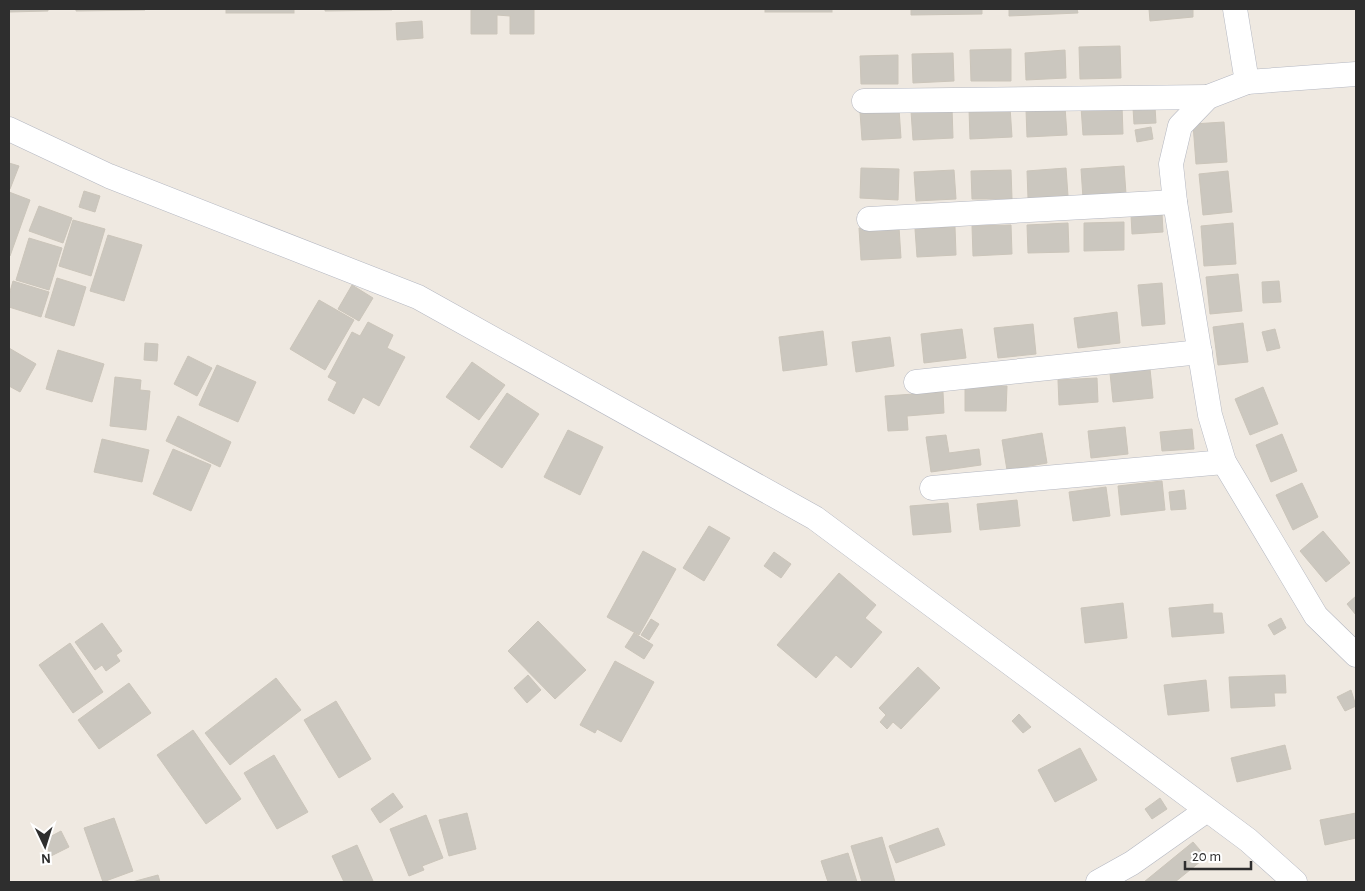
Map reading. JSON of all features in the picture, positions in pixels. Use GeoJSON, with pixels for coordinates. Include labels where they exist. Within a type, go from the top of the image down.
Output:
{"type":"FeatureCollection","features":[{"type":"Feature","properties":{"kind":"street"},"geometry":{"type":"LineString","coordinates":[[1235,9],[1247,82]]}},
{"type":"Feature","properties":{"kind":"street"},"geometry":{"type":"LineString","coordinates":[[864,101],[1208,97],[1247,82],[1356,74]]}},
{"type":"Feature","properties":{"kind":"street"},"geometry":{"type":"LineString","coordinates":[[1208,97],[1180,126],[1171,164],[1174,202],[1210,415],[1224,462],[1316,616],[1356,656]]}},
{"type":"Feature","properties":{"kind":"street"},"geometry":{"type":"LineString","coordinates":[[9,129],[109,176],[418,298],[815,518],[1248,840],[1295,882]]}},
{"type":"Feature","properties":{"kind":"street"},"geometry":{"type":"LineString","coordinates":[[869,219],[1174,202]]}},
{"type":"Feature","properties":{"kind":"street"},"geometry":{"type":"LineString","coordinates":[[916,382],[1200,352]]}},
{"type":"Feature","properties":{"kind":"street"},"geometry":{"type":"LineString","coordinates":[[932,488],[1224,462]]}},
{"type":"Feature","properties":{"kind":"street"},"geometry":{"type":"LineString","coordinates":[[1098,882],[1132,863],[1207,810]]}},
{"type":"Feature","properties":{"kind":"building"},"geometry":{"type":"Polygon","coordinates":[[[9,9],[48,9],[48,11],[9,12],[9,9]]]}},
{"type":"Feature","properties":{"kind":"building"},"geometry":{"type":"Polygon","coordinates":[[[76,9],[145,9],[145,10],[76,11],[76,9]]]}},
{"type":"Feature","properties":{"kind":"building"},"geometry":{"type":"Polygon","coordinates":[[[226,9],[294,9],[294,13],[226,13],[226,9]]]}},
{"type":"Feature","properties":{"kind":"building"},"geometry":{"type":"Polygon","coordinates":[[[325,9],[392,9],[392,10],[325,11],[325,9]]]}},
{"type":"Feature","properties":{"kind":"building"},"geometry":{"type":"Polygon","coordinates":[[[471,9],[534,9],[534,34],[510,34],[510,16],[497,15],[497,34],[471,34],[471,9]]]}},
{"type":"Feature","properties":{"kind":"building"},"geometry":{"type":"Polygon","coordinates":[[[765,9],[832,9],[832,12],[765,12],[765,9]]]}},
{"type":"Feature","properties":{"kind":"building"},"geometry":{"type":"Polygon","coordinates":[[[911,9],[982,9],[982,14],[911,15],[911,9]]]}},
{"type":"Feature","properties":{"kind":"building"},"geometry":{"type":"Polygon","coordinates":[[[1009,9],[1077,9],[1078,13],[1009,16],[1009,9]]]}},
{"type":"Feature","properties":{"kind":"building"},"geometry":{"type":"Polygon","coordinates":[[[1149,9],[1193,9],[1193,17],[1150,21],[1149,9]]]}},
{"type":"Feature","properties":{"kind":"building"},"geometry":{"type":"Polygon","coordinates":[[[422,21],[423,38],[397,40],[396,23],[422,21]]]}},
{"type":"Feature","properties":{"kind":"building"},"geometry":{"type":"Polygon","coordinates":[[[1120,46],[1121,78],[1080,79],[1079,47],[1120,46]]]}},
{"type":"Feature","properties":{"kind":"building"},"geometry":{"type":"Polygon","coordinates":[[[1011,49],[1011,81],[971,81],[970,50],[1011,49]]]}},
{"type":"Feature","properties":{"kind":"building"},"geometry":{"type":"Polygon","coordinates":[[[1065,50],[1066,78],[1026,80],[1025,53],[1065,50]]]}},
{"type":"Feature","properties":{"kind":"building"},"geometry":{"type":"Polygon","coordinates":[[[953,53],[954,81],[913,83],[912,54],[953,53]]]}},
{"type":"Feature","properties":{"kind":"building"},"geometry":{"type":"Polygon","coordinates":[[[898,55],[898,84],[861,84],[860,56],[898,55]]]}},
{"type":"Feature","properties":{"kind":"building"},"geometry":{"type":"Polygon","coordinates":[[[1122,106],[1123,134],[1083,135],[1081,107],[1122,106]]]}},
{"type":"Feature","properties":{"kind":"building"},"geometry":{"type":"Polygon","coordinates":[[[1010,107],[1012,137],[970,139],[969,109],[1010,107]]]}},
{"type":"Feature","properties":{"kind":"building"},"geometry":{"type":"Polygon","coordinates":[[[1065,107],[1067,135],[1027,137],[1026,110],[1065,107]]]}},
{"type":"Feature","properties":{"kind":"building"},"geometry":{"type":"Polygon","coordinates":[[[1155,107],[1156,123],[1134,124],[1133,108],[1155,107]]]}},
{"type":"Feature","properties":{"kind":"building"},"geometry":{"type":"Polygon","coordinates":[[[952,108],[953,138],[913,140],[911,111],[952,108]]]}},
{"type":"Feature","properties":{"kind":"building"},"geometry":{"type":"Polygon","coordinates":[[[899,109],[901,138],[862,140],[860,112],[899,109]]]}},
{"type":"Feature","properties":{"kind":"building"},"geometry":{"type":"Polygon","coordinates":[[[1224,122],[1227,162],[1196,164],[1193,124],[1224,122]]]}},
{"type":"Feature","properties":{"kind":"building"},"geometry":{"type":"Polygon","coordinates":[[[1151,127],[1153,139],[1137,142],[1135,130],[1151,127]]]}},
{"type":"Feature","properties":{"kind":"building"},"geometry":{"type":"Polygon","coordinates":[[[9,163],[19,166],[10,189],[9,188],[9,163]]]}},
{"type":"Feature","properties":{"kind":"building"},"geometry":{"type":"Polygon","coordinates":[[[1124,166],[1126,194],[1083,198],[1081,169],[1124,166]]]}},
{"type":"Feature","properties":{"kind":"building"},"geometry":{"type":"Polygon","coordinates":[[[861,168],[899,169],[898,200],[860,198],[861,168]]]}},
{"type":"Feature","properties":{"kind":"building"},"geometry":{"type":"Polygon","coordinates":[[[1066,168],[1068,196],[1028,198],[1027,171],[1066,168]]]}},
{"type":"Feature","properties":{"kind":"building"},"geometry":{"type":"Polygon","coordinates":[[[954,170],[956,199],[916,201],[914,172],[954,170]]]}},
{"type":"Feature","properties":{"kind":"building"},"geometry":{"type":"Polygon","coordinates":[[[1011,170],[1012,199],[972,199],[971,171],[1011,170]]]}},
{"type":"Feature","properties":{"kind":"building"},"geometry":{"type":"Polygon","coordinates":[[[1228,171],[1232,212],[1203,215],[1199,174],[1228,171]]]}},
{"type":"Feature","properties":{"kind":"building"},"geometry":{"type":"Polygon","coordinates":[[[84,191],[100,196],[95,212],[79,207],[84,191]]]}},
{"type":"Feature","properties":{"kind":"building"},"geometry":{"type":"Polygon","coordinates":[[[9,192],[30,200],[10,256],[9,255],[9,192]]]}},
{"type":"Feature","properties":{"kind":"building"},"geometry":{"type":"Polygon","coordinates":[[[39,206],[72,218],[63,243],[29,231],[39,206]]]}},
{"type":"Feature","properties":{"kind":"building"},"geometry":{"type":"Polygon","coordinates":[[[1162,213],[1163,232],[1132,234],[1131,215],[1162,213]]]}},
{"type":"Feature","properties":{"kind":"building"},"geometry":{"type":"Polygon","coordinates":[[[73,220],[105,229],[91,276],[59,266],[73,220]]]}},
{"type":"Feature","properties":{"kind":"building"},"geometry":{"type":"Polygon","coordinates":[[[1124,222],[1124,250],[1084,251],[1084,223],[1124,222]]]}},
{"type":"Feature","properties":{"kind":"building"},"geometry":{"type":"Polygon","coordinates":[[[1068,223],[1069,252],[1028,253],[1027,225],[1068,223]]]}},
{"type":"Feature","properties":{"kind":"building"},"geometry":{"type":"Polygon","coordinates":[[[1233,223],[1236,264],[1204,266],[1201,226],[1233,223]]]}},
{"type":"Feature","properties":{"kind":"building"},"geometry":{"type":"Polygon","coordinates":[[[1011,225],[1012,254],[973,256],[972,226],[1011,225]]]}},
{"type":"Feature","properties":{"kind":"building"},"geometry":{"type":"Polygon","coordinates":[[[899,227],[901,258],[861,260],[859,228],[899,227]]]}},
{"type":"Feature","properties":{"kind":"building"},"geometry":{"type":"Polygon","coordinates":[[[955,227],[956,255],[917,257],[915,229],[955,227]]]}},
{"type":"Feature","properties":{"kind":"building"},"geometry":{"type":"Polygon","coordinates":[[[108,235],[142,245],[124,301],[90,291],[108,235]]]}},
{"type":"Feature","properties":{"kind":"building"},"geometry":{"type":"Polygon","coordinates":[[[29,238],[62,248],[49,290],[16,280],[29,238]]]}},
{"type":"Feature","properties":{"kind":"building"},"geometry":{"type":"Polygon","coordinates":[[[1238,274],[1242,311],[1210,314],[1206,277],[1238,274]]]}},
{"type":"Feature","properties":{"kind":"building"},"geometry":{"type":"Polygon","coordinates":[[[57,278],[86,287],[74,326],[45,317],[57,278]]]}},
{"type":"Feature","properties":{"kind":"building"},"geometry":{"type":"Polygon","coordinates":[[[13,281],[49,292],[41,317],[9,307],[9,295],[13,281]]]}},
{"type":"Feature","properties":{"kind":"building"},"geometry":{"type":"Polygon","coordinates":[[[1279,281],[1281,302],[1263,303],[1262,282],[1279,281]]]}},
{"type":"Feature","properties":{"kind":"building"},"geometry":{"type":"Polygon","coordinates":[[[1162,283],[1165,324],[1142,326],[1138,285],[1162,283]]]}},
{"type":"Feature","properties":{"kind":"building"},"geometry":{"type":"Polygon","coordinates":[[[352,285],[373,298],[359,321],[338,309],[352,285]]]}},
{"type":"Feature","properties":{"kind":"building"},"geometry":{"type":"Polygon","coordinates":[[[319,300],[354,320],[325,370],[290,349],[319,300]]]}},
{"type":"Feature","properties":{"kind":"building"},"geometry":{"type":"Polygon","coordinates":[[[1117,312],[1120,343],[1078,348],[1074,318],[1117,312]]]}},
{"type":"Feature","properties":{"kind":"building"},"geometry":{"type":"Polygon","coordinates":[[[368,322],[393,335],[387,348],[405,357],[379,406],[363,397],[354,414],[328,400],[337,382],[328,377],[352,332],[360,336],[368,322]]]}},
{"type":"Feature","properties":{"kind":"building"},"geometry":{"type":"Polygon","coordinates":[[[1243,323],[1248,362],[1218,365],[1213,327],[1243,323]]]}},
{"type":"Feature","properties":{"kind":"building"},"geometry":{"type":"Polygon","coordinates":[[[1033,324],[1036,354],[998,358],[994,328],[1033,324]]]}},
{"type":"Feature","properties":{"kind":"building"},"geometry":{"type":"Polygon","coordinates":[[[962,329],[966,358],[924,363],[921,334],[962,329]]]}},
{"type":"Feature","properties":{"kind":"building"},"geometry":{"type":"Polygon","coordinates":[[[1275,329],[1280,348],[1267,351],[1262,332],[1275,329]]]}},
{"type":"Feature","properties":{"kind":"building"},"geometry":{"type":"Polygon","coordinates":[[[823,331],[827,365],[783,371],[779,337],[823,331]]]}},
{"type":"Feature","properties":{"kind":"building"},"geometry":{"type":"Polygon","coordinates":[[[890,337],[894,366],[856,372],[852,342],[890,337]]]}},
{"type":"Feature","properties":{"kind":"building"},"geometry":{"type":"Polygon","coordinates":[[[145,343],[158,344],[157,361],[144,360],[145,343]]]}},
{"type":"Feature","properties":{"kind":"building"},"geometry":{"type":"Polygon","coordinates":[[[9,348],[36,364],[20,392],[9,386],[9,348]]]}},
{"type":"Feature","properties":{"kind":"building"},"geometry":{"type":"Polygon","coordinates":[[[58,350],[104,364],[92,402],[46,389],[58,350]]]}},
{"type":"Feature","properties":{"kind":"building"},"geometry":{"type":"Polygon","coordinates":[[[188,356],[212,368],[197,396],[174,384],[188,356]]]}},
{"type":"Feature","properties":{"kind":"building"},"geometry":{"type":"Polygon","coordinates":[[[472,362],[505,385],[479,420],[446,397],[472,362]]]}},
{"type":"Feature","properties":{"kind":"building"},"geometry":{"type":"Polygon","coordinates":[[[217,365],[256,382],[238,422],[199,405],[217,365]]]}},
{"type":"Feature","properties":{"kind":"building"},"geometry":{"type":"Polygon","coordinates":[[[1150,369],[1153,398],[1113,402],[1110,373],[1150,369]]]}},
{"type":"Feature","properties":{"kind":"building"},"geometry":{"type":"Polygon","coordinates":[[[115,377],[141,380],[140,390],[150,391],[146,430],[110,426],[115,377]]]}},
{"type":"Feature","properties":{"kind":"building"},"geometry":{"type":"Polygon","coordinates":[[[1097,378],[1098,402],[1059,405],[1058,380],[1097,378]]]}},
{"type":"Feature","properties":{"kind":"building"},"geometry":{"type":"Polygon","coordinates":[[[965,386],[1007,386],[1006,411],[965,411],[965,386]]]}},
{"type":"Feature","properties":{"kind":"building"},"geometry":{"type":"Polygon","coordinates":[[[1263,387],[1278,424],[1250,435],[1235,399],[1263,387]]]}},
{"type":"Feature","properties":{"kind":"building"},"geometry":{"type":"Polygon","coordinates":[[[943,392],[944,413],[907,416],[908,430],[888,431],[885,396],[943,392]]]}},
{"type":"Feature","properties":{"kind":"building"},"geometry":{"type":"Polygon","coordinates":[[[507,393],[539,414],[502,468],[470,447],[507,393]]]}},
{"type":"Feature","properties":{"kind":"building"},"geometry":{"type":"Polygon","coordinates":[[[178,416],[231,442],[220,467],[166,441],[178,416]]]}},
{"type":"Feature","properties":{"kind":"building"},"geometry":{"type":"Polygon","coordinates":[[[1125,427],[1128,454],[1091,458],[1088,431],[1125,427]]]}},
{"type":"Feature","properties":{"kind":"building"},"geometry":{"type":"Polygon","coordinates":[[[1192,429],[1194,449],[1162,451],[1160,432],[1192,429]]]}},
{"type":"Feature","properties":{"kind":"building"},"geometry":{"type":"Polygon","coordinates":[[[568,430],[603,447],[580,495],[544,477],[568,430]]]}},
{"type":"Feature","properties":{"kind":"building"},"geometry":{"type":"Polygon","coordinates":[[[1042,433],[1047,463],[1007,470],[1002,440],[1042,433]]]}},
{"type":"Feature","properties":{"kind":"building"},"geometry":{"type":"Polygon","coordinates":[[[1282,434],[1297,471],[1271,482],[1256,445],[1282,434]]]}},
{"type":"Feature","properties":{"kind":"building"},"geometry":{"type":"Polygon","coordinates":[[[946,435],[949,453],[979,449],[981,465],[931,472],[926,437],[946,435]]]}},
{"type":"Feature","properties":{"kind":"building"},"geometry":{"type":"Polygon","coordinates":[[[102,439],[149,450],[142,482],[94,472],[102,439]]]}},
{"type":"Feature","properties":{"kind":"building"},"geometry":{"type":"Polygon","coordinates":[[[173,449],[211,465],[191,511],[153,494],[173,449]]]}},
{"type":"Feature","properties":{"kind":"building"},"geometry":{"type":"Polygon","coordinates":[[[1162,481],[1165,510],[1121,515],[1118,486],[1162,481]]]}},
{"type":"Feature","properties":{"kind":"building"},"geometry":{"type":"Polygon","coordinates":[[[1302,483],[1318,517],[1293,530],[1276,495],[1302,483]]]}},
{"type":"Feature","properties":{"kind":"building"},"geometry":{"type":"Polygon","coordinates":[[[1106,487],[1110,516],[1073,521],[1069,492],[1106,487]]]}},
{"type":"Feature","properties":{"kind":"building"},"geometry":{"type":"Polygon","coordinates":[[[1184,490],[1186,509],[1171,510],[1169,492],[1184,490]]]}},
{"type":"Feature","properties":{"kind":"building"},"geometry":{"type":"Polygon","coordinates":[[[1017,500],[1020,526],[980,530],[977,504],[1017,500]]]}},
{"type":"Feature","properties":{"kind":"building"},"geometry":{"type":"Polygon","coordinates":[[[948,503],[951,532],[913,535],[910,506],[948,503]]]}},
{"type":"Feature","properties":{"kind":"building"},"geometry":{"type":"Polygon","coordinates":[[[709,526],[730,538],[704,581],[683,568],[709,526]]]}},
{"type":"Feature","properties":{"kind":"building"},"geometry":{"type":"Polygon","coordinates":[[[1323,531],[1350,563],[1326,582],[1300,551],[1323,531]]]}},
{"type":"Feature","properties":{"kind":"building"},"geometry":{"type":"Polygon","coordinates":[[[643,551],[676,569],[639,635],[607,617],[643,551]]]}},
{"type":"Feature","properties":{"kind":"building"},"geometry":{"type":"Polygon","coordinates":[[[774,552],[791,564],[781,578],[764,566],[774,552]]]}},
{"type":"Feature","properties":{"kind":"building"},"geometry":{"type":"Polygon","coordinates":[[[839,573],[876,605],[865,618],[882,632],[851,668],[836,655],[816,678],[777,645],[839,573]]]}},
{"type":"Feature","properties":{"kind":"building"},"geometry":{"type":"Polygon","coordinates":[[[1356,596],[1356,615],[1347,604],[1356,596]]]}},
{"type":"Feature","properties":{"kind":"building"},"geometry":{"type":"Polygon","coordinates":[[[1123,603],[1127,638],[1085,643],[1081,608],[1123,603]]]}},
{"type":"Feature","properties":{"kind":"building"},"geometry":{"type":"Polygon","coordinates":[[[1213,604],[1213,613],[1222,613],[1224,633],[1172,637],[1169,608],[1213,604]]]}},
{"type":"Feature","properties":{"kind":"building"},"geometry":{"type":"Polygon","coordinates":[[[1281,618],[1286,628],[1274,635],[1268,625],[1281,618]]]}},
{"type":"Feature","properties":{"kind":"building"},"geometry":{"type":"Polygon","coordinates":[[[651,619],[659,624],[649,640],[641,635],[651,619]]]}},
{"type":"Feature","properties":{"kind":"building"},"geometry":{"type":"Polygon","coordinates":[[[538,621],[586,670],[555,699],[508,651],[538,621]]]}},
{"type":"Feature","properties":{"kind":"building"},"geometry":{"type":"Polygon","coordinates":[[[102,623],[122,651],[116,655],[120,661],[106,671],[102,665],[95,670],[75,642],[102,623]]]}},
{"type":"Feature","properties":{"kind":"building"},"geometry":{"type":"Polygon","coordinates":[[[634,633],[653,645],[644,659],[625,647],[634,633]]]}},
{"type":"Feature","properties":{"kind":"building"},"geometry":{"type":"Polygon","coordinates":[[[70,643],[103,692],[73,713],[39,665],[70,643]]]}},
{"type":"Feature","properties":{"kind":"building"},"geometry":{"type":"Polygon","coordinates":[[[615,661],[654,682],[621,742],[597,729],[595,733],[580,725],[615,661]]]}},
{"type":"Feature","properties":{"kind":"building"},"geometry":{"type":"Polygon","coordinates":[[[918,667],[940,688],[901,729],[893,722],[887,729],[880,722],[886,715],[879,708],[918,667]]]}},
{"type":"Feature","properties":{"kind":"building"},"geometry":{"type":"Polygon","coordinates":[[[528,675],[541,690],[527,703],[514,688],[528,675]]]}},
{"type":"Feature","properties":{"kind":"building"},"geometry":{"type":"Polygon","coordinates":[[[1285,675],[1286,693],[1274,693],[1275,706],[1231,708],[1229,677],[1285,675]]]}},
{"type":"Feature","properties":{"kind":"building"},"geometry":{"type":"Polygon","coordinates":[[[276,678],[301,710],[230,765],[205,733],[276,678]]]}},
{"type":"Feature","properties":{"kind":"building"},"geometry":{"type":"Polygon","coordinates":[[[1206,680],[1209,711],[1168,715],[1164,685],[1206,680]]]}},
{"type":"Feature","properties":{"kind":"building"},"geometry":{"type":"Polygon","coordinates":[[[129,683],[151,713],[99,749],[78,720],[129,683]]]}},
{"type":"Feature","properties":{"kind":"building"},"geometry":{"type":"Polygon","coordinates":[[[1351,690],[1356,706],[1345,711],[1337,697],[1351,690]]]}},
{"type":"Feature","properties":{"kind":"building"},"geometry":{"type":"Polygon","coordinates":[[[336,701],[371,759],[339,778],[304,720],[336,701]]]}},
{"type":"Feature","properties":{"kind":"building"},"geometry":{"type":"Polygon","coordinates":[[[1019,714],[1031,727],[1023,733],[1012,721],[1019,714]]]}},
{"type":"Feature","properties":{"kind":"building"},"geometry":{"type":"Polygon","coordinates":[[[193,730],[241,799],[206,824],[157,755],[193,730]]]}},
{"type":"Feature","properties":{"kind":"building"},"geometry":{"type":"Polygon","coordinates":[[[1285,745],[1291,769],[1237,782],[1231,758],[1285,745]]]}},
{"type":"Feature","properties":{"kind":"building"},"geometry":{"type":"Polygon","coordinates":[[[1080,748],[1097,780],[1055,802],[1038,770],[1080,748]]]}},
{"type":"Feature","properties":{"kind":"building"},"geometry":{"type":"Polygon","coordinates":[[[274,755],[308,812],[277,829],[244,773],[274,755]]]}},
{"type":"Feature","properties":{"kind":"building"},"geometry":{"type":"Polygon","coordinates":[[[393,793],[403,807],[380,823],[371,809],[393,793]]]}},
{"type":"Feature","properties":{"kind":"building"},"geometry":{"type":"Polygon","coordinates":[[[1160,798],[1167,809],[1152,819],[1145,809],[1160,798]]]}},
{"type":"Feature","properties":{"kind":"building"},"geometry":{"type":"Polygon","coordinates":[[[467,813],[476,849],[449,856],[439,820],[467,813]]]}},
{"type":"Feature","properties":{"kind":"building"},"geometry":{"type":"Polygon","coordinates":[[[1356,813],[1356,838],[1325,845],[1320,820],[1356,813]]]}},
{"type":"Feature","properties":{"kind":"building"},"geometry":{"type":"Polygon","coordinates":[[[426,815],[443,858],[422,866],[424,870],[409,876],[390,829],[426,815]]]}},
{"type":"Feature","properties":{"kind":"building"},"geometry":{"type":"Polygon","coordinates":[[[114,818],[133,871],[103,882],[84,828],[114,818]]]}},
{"type":"Feature","properties":{"kind":"building"},"geometry":{"type":"Polygon","coordinates":[[[938,828],[945,845],[896,863],[889,846],[938,828]]]}},
{"type":"Feature","properties":{"kind":"building"},"geometry":{"type":"Polygon","coordinates":[[[61,831],[69,847],[51,856],[44,840],[61,831]]]}},
{"type":"Feature","properties":{"kind":"building"},"geometry":{"type":"Polygon","coordinates":[[[882,837],[895,882],[862,882],[851,846],[882,837]]]}},
{"type":"Feature","properties":{"kind":"building"},"geometry":{"type":"Polygon","coordinates":[[[1193,842],[1206,857],[1175,882],[1144,882],[1193,842]]]}},
{"type":"Feature","properties":{"kind":"building"},"geometry":{"type":"Polygon","coordinates":[[[357,845],[373,881],[344,882],[332,856],[357,845]]]}},
{"type":"Feature","properties":{"kind":"building"},"geometry":{"type":"Polygon","coordinates":[[[848,853],[857,882],[828,882],[821,861],[848,853]]]}},
{"type":"Feature","properties":{"kind":"building"},"geometry":{"type":"Polygon","coordinates":[[[158,875],[160,882],[132,882],[158,875]]]}}]}
